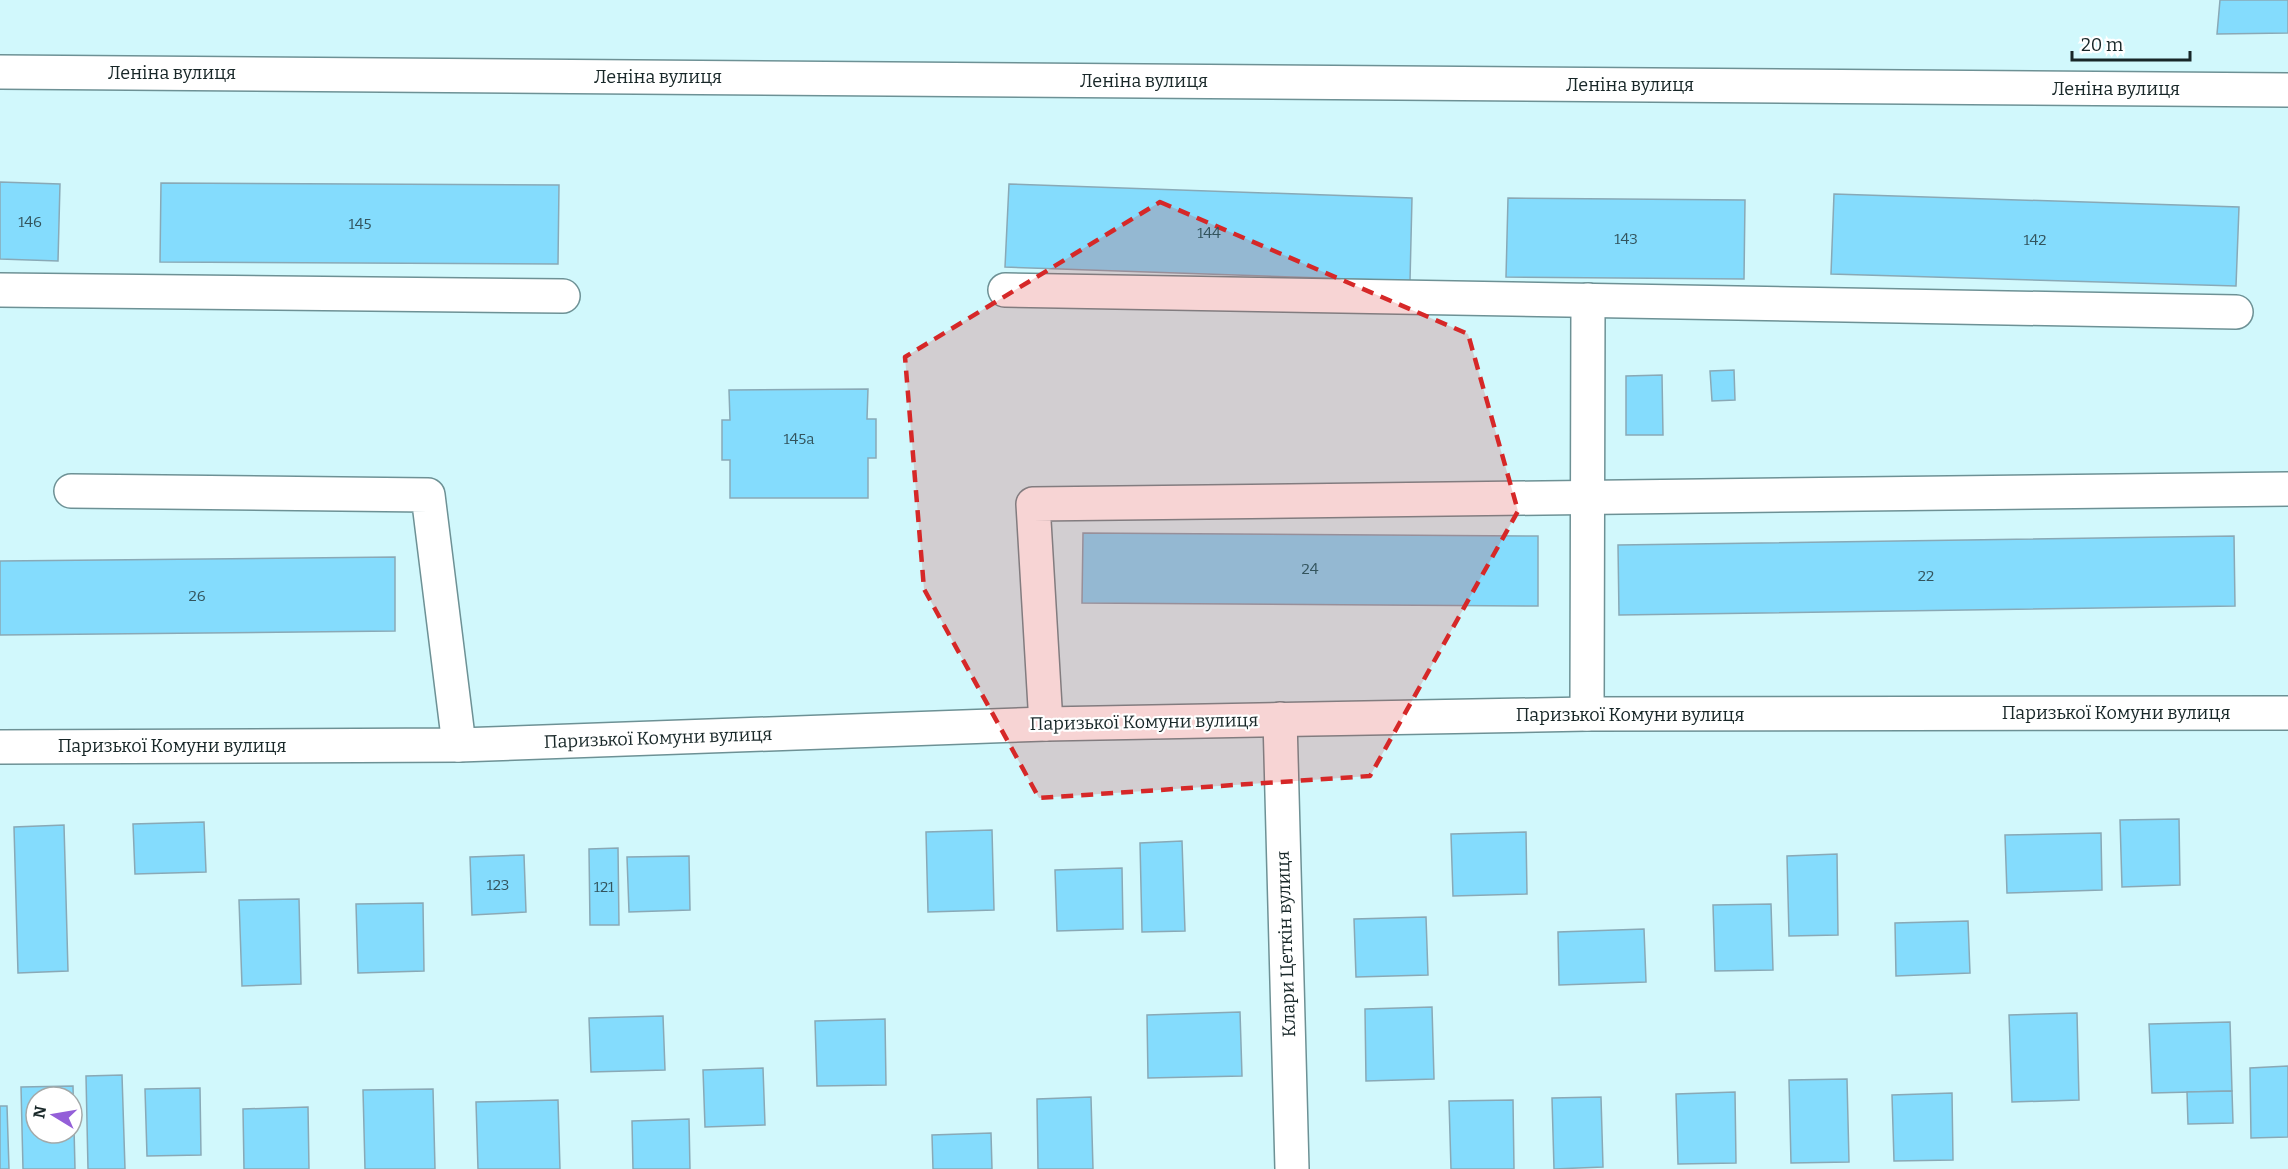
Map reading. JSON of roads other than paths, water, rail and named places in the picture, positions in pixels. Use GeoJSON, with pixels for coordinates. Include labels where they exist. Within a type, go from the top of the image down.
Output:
{"type":"FeatureCollection","features":[{"type":"Feature","properties":{"kind":"street","name":"Леніна вулиця"},"geometry":{"type":"LineString","coordinates":[[0,72],[2288,90]]}},
{"type":"Feature","properties":{"kind":"street"},"geometry":{"type":"LineString","coordinates":[[0,290],[563,296]]}},
{"type":"Feature","properties":{"kind":"street"},"geometry":{"type":"LineString","coordinates":[[1005,290],[2236,312]]}},
{"type":"Feature","properties":{"kind":"street"},"geometry":{"type":"LineString","coordinates":[[1587,714],[1588,300]]}},
{"type":"Feature","properties":{"kind":"street"},"geometry":{"type":"LineString","coordinates":[[1046,724],[1033,504],[2288,489]]}},
{"type":"Feature","properties":{"kind":"street"},"geometry":{"type":"LineString","coordinates":[[71,491],[428,495],[459,745]]}},
{"type":"Feature","properties":{"kind":"street","name":"Паризької Комуни вулиця"},"geometry":{"type":"LineString","coordinates":[[0,747],[459,745],[1046,724],[1587,714],[2288,713]]}},
{"type":"Feature","properties":{"kind":"street","name":"Клари Цеткін вулиця"},"geometry":{"type":"LineString","coordinates":[[1280,719],[1292,1169]]}}]}
